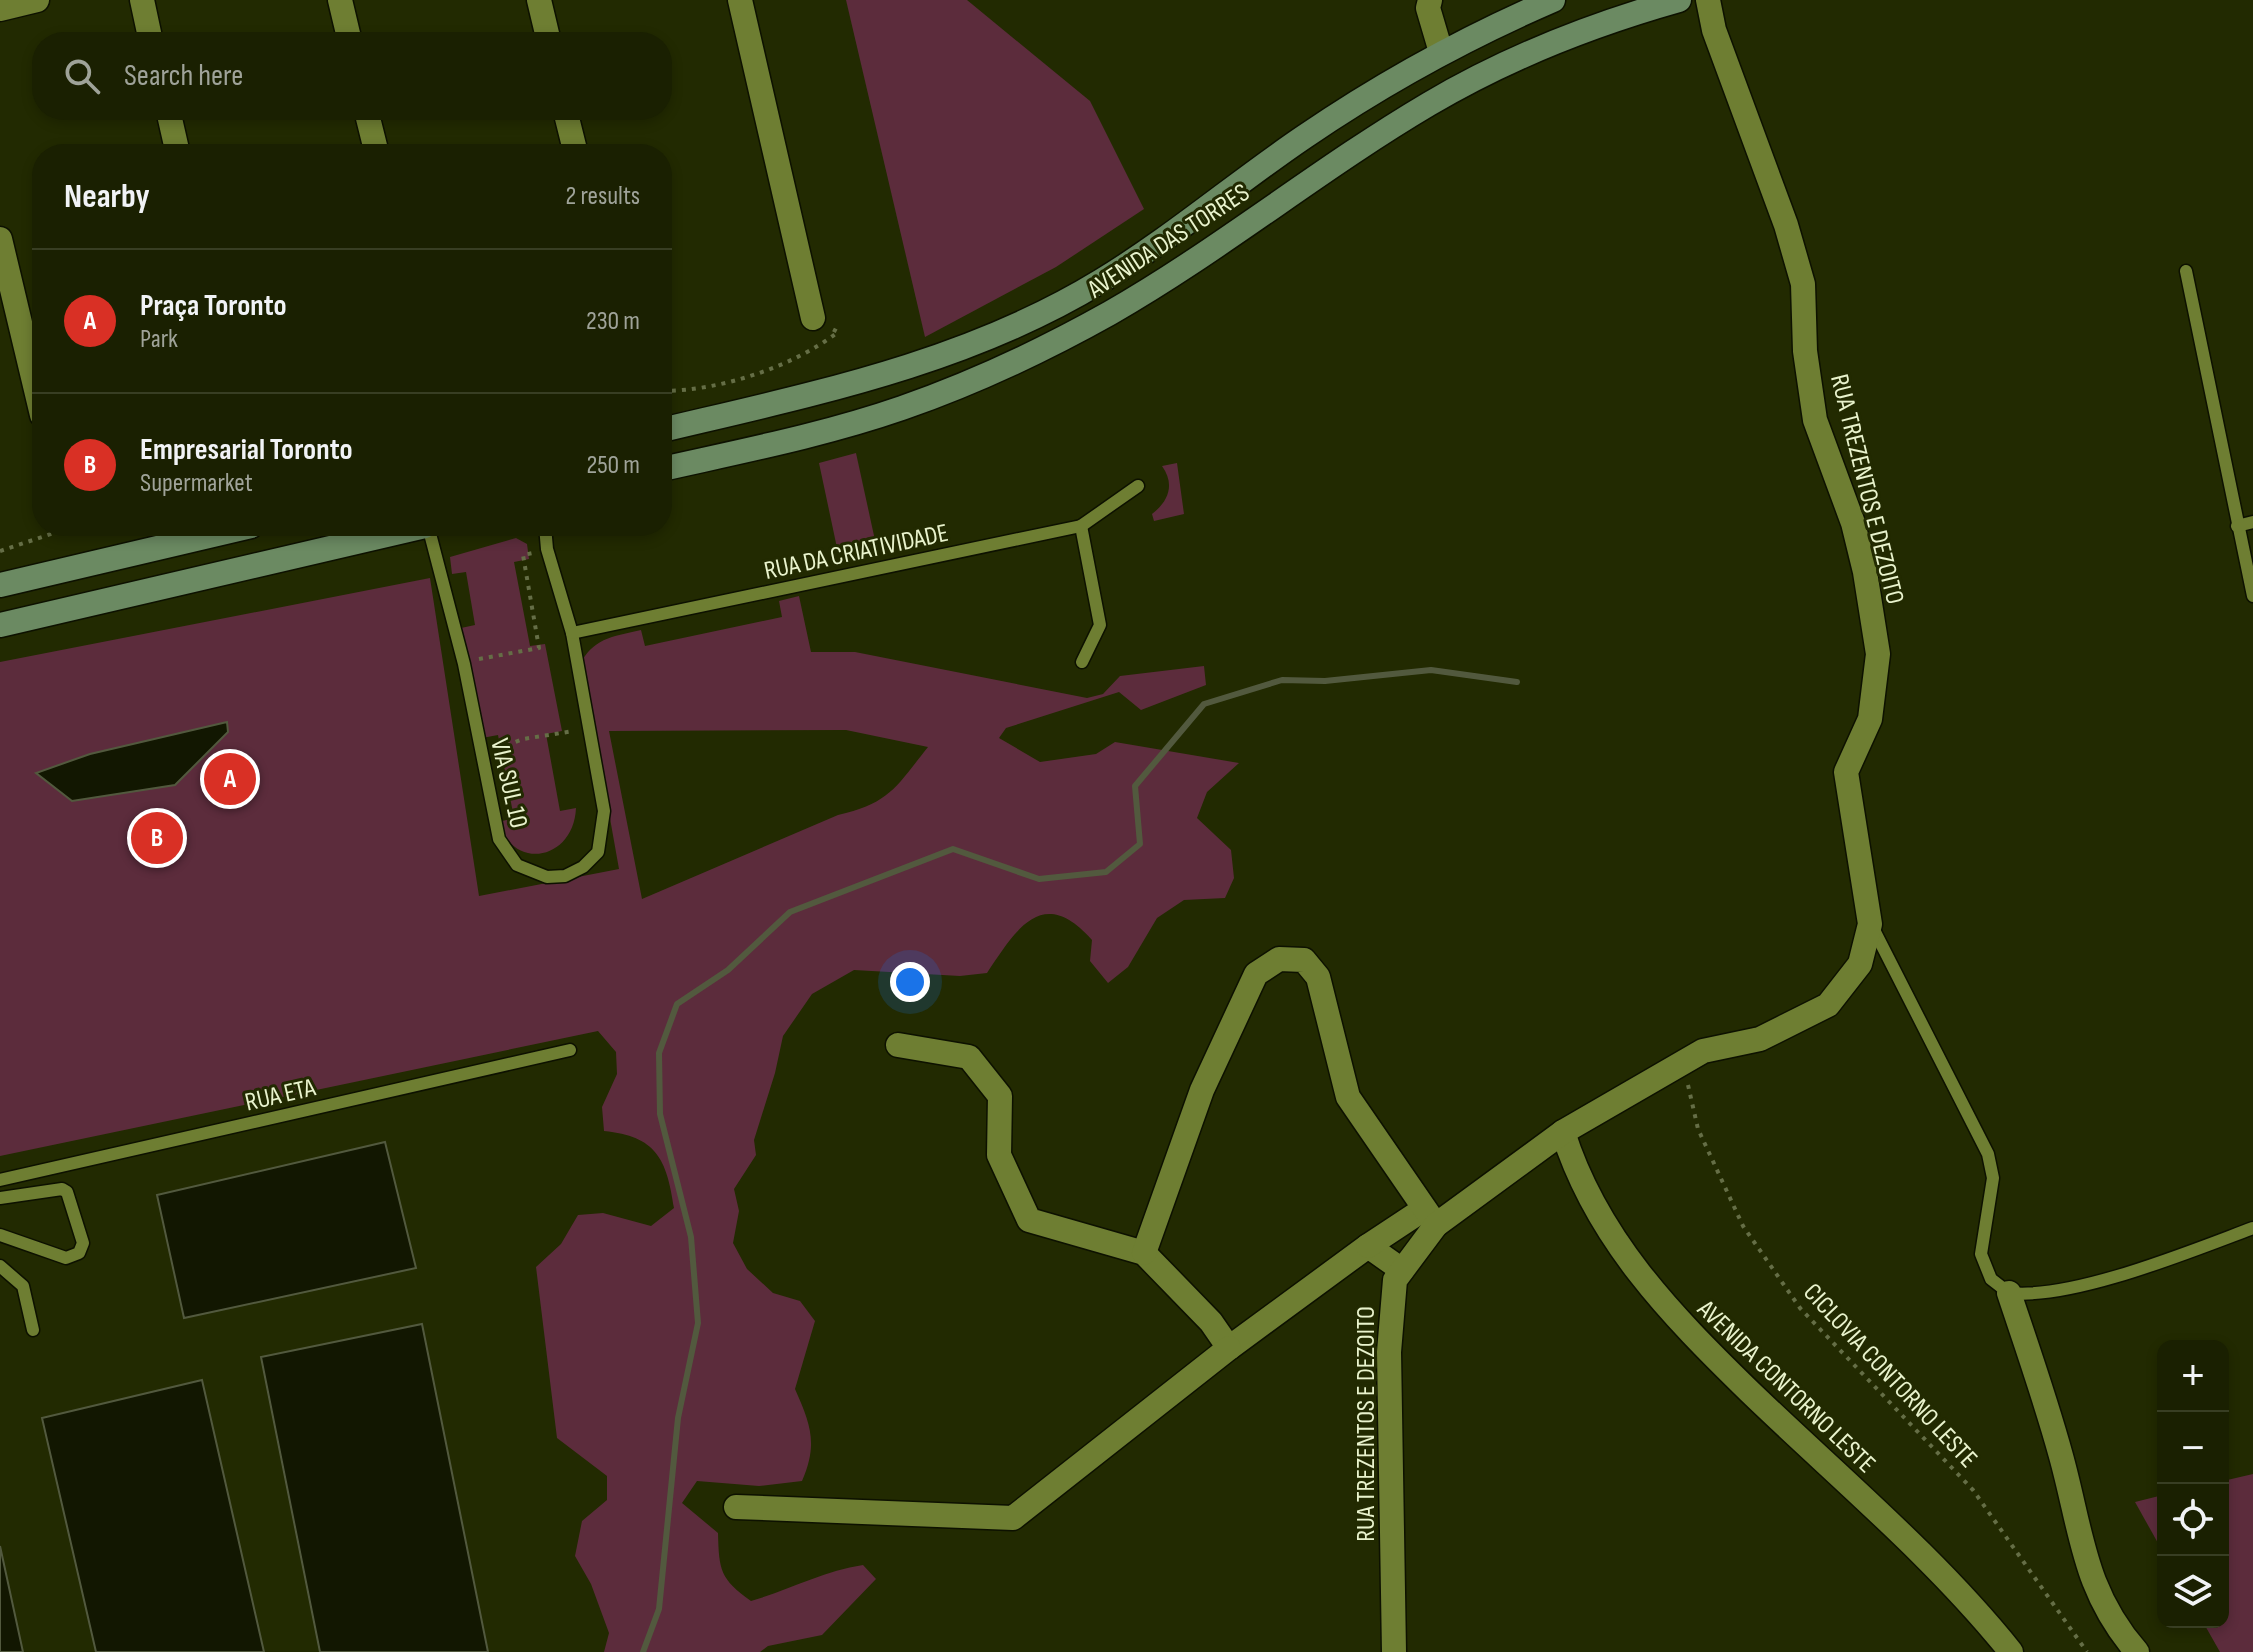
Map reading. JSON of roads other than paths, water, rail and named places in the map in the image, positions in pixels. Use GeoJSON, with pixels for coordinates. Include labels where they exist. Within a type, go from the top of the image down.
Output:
{"type":"FeatureCollection","features":[{"type":"Feature","properties":{"kind":"main road","name":"AVENIDA DAS TORRES"},"geometry":{"type":"LineString","coordinates":[[672,428],[830,390],[977,344],[1034,317],[1102,280],[1304,137],[1441,52],[1553,0]]}},
{"type":"Feature","properties":{"kind":"main road","name":"AVENIDA DAS TORRES"},"geometry":{"type":"LineString","coordinates":[[672,467],[802,437],[901,409],[1023,359],[1112,311],[1430,104],[1536,52],[1641,10],[1679,0]]}},
{"type":"Feature","properties":{"kind":"main road"},"geometry":{"type":"LineString","coordinates":[[0,585],[208,536]]}},
{"type":"Feature","properties":{"kind":"main road"},"geometry":{"type":"LineString","coordinates":[[0,625],[384,536]]}},
{"type":"Feature","properties":{"kind":"street"},"geometry":{"type":"LineString","coordinates":[[0,9],[37,0]]}},
{"type":"Feature","properties":{"kind":"street"},"geometry":{"type":"LineString","coordinates":[[142,0],[149,32]]}},
{"type":"Feature","properties":{"kind":"street"},"geometry":{"type":"LineString","coordinates":[[340,0],[348,32]]}},
{"type":"Feature","properties":{"kind":"street"},"geometry":{"type":"LineString","coordinates":[[539,0],[547,32]]}},
{"type":"Feature","properties":{"kind":"street"},"geometry":{"type":"LineString","coordinates":[[740,0],[813,318]]}},
{"type":"Feature","properties":{"kind":"street"},"geometry":{"type":"LineString","coordinates":[[1430,0],[1428,8],[1441,52]]}},
{"type":"Feature","properties":{"kind":"street","name":"RUA TREZENTOS E DEZOITO"},"geometry":{"type":"LineString","coordinates":[[1394,1652],[1389,1352],[1395,1280],[1430,1217],[1563,1132],[1683,1061],[1703,1051],[1760,1039],[1828,1005],[1860,964],[1870,924],[1846,772],[1870,719],[1878,654],[1865,572],[1853,523],[1815,420],[1805,351],[1803,284],[1786,225],[1714,30],[1708,0]]}},
{"type":"Feature","properties":{"kind":"street"},"geometry":{"type":"LineString","coordinates":[[170,120],[176,144]]}},
{"type":"Feature","properties":{"kind":"street"},"geometry":{"type":"LineString","coordinates":[[368,120],[374,144]]}},
{"type":"Feature","properties":{"kind":"street"},"geometry":{"type":"LineString","coordinates":[[568,120],[574,144]]}},
{"type":"Feature","properties":{"kind":"street"},"geometry":{"type":"LineString","coordinates":[[0,239],[32,373]]}},
{"type":"Feature","properties":{"kind":"street"},"geometry":{"type":"LineString","coordinates":[[736,1507],[1013,1518],[1229,1348],[1368,1246],[1430,1217],[1348,1097],[1318,977],[1304,960],[1279,959],[1256,974],[1202,1090],[1144,1253]]}},
{"type":"Feature","properties":{"kind":"street"},"geometry":{"type":"LineString","coordinates":[[898,1045],[969,1057],[1000,1096],[999,1155],[1029,1220],[1144,1253],[1211,1322],[1229,1348]]}},
{"type":"Feature","properties":{"kind":"street","name":"AVENIDA CONTORNO LESTE"},"geometry":{"type":"LineString","coordinates":[[1563,1132],[1585,1189],[1607,1230],[1646,1284],[1699,1343],[1945,1576],[2011,1652]]}},
{"type":"Feature","properties":{"kind":"street"},"geometry":{"type":"LineString","coordinates":[[1368,1246],[1402,1270]]}},
{"type":"Feature","properties":{"kind":"street"},"geometry":{"type":"LineString","coordinates":[[2009,1293],[2061,1457],[2084,1555],[2099,1599],[2117,1629],[2137,1652]]}},
{"type":"Feature","properties":{"kind":"lane"},"geometry":{"type":"LineString","coordinates":[[2186,271],[2253,596]]}},
{"type":"Feature","properties":{"kind":"lane","name":"RUA DA CRIATIVIDADE"},"geometry":{"type":"LineString","coordinates":[[572,633],[1081,526],[1138,486]]}},
{"type":"Feature","properties":{"kind":"lane"},"geometry":{"type":"LineString","coordinates":[[2237,526],[2253,522]]}},
{"type":"Feature","properties":{"kind":"lane"},"geometry":{"type":"LineString","coordinates":[[1081,526],[1100,625],[1082,662]]}},
{"type":"Feature","properties":{"kind":"lane","name":"VIA SUL 10"},"geometry":{"type":"LineString","coordinates":[[430,536],[464,664],[499,839],[507,855],[533,873],[565,876],[583,867],[598,852],[604,811],[572,633],[546,536]]}},
{"type":"Feature","properties":{"kind":"lane"},"geometry":{"type":"LineString","coordinates":[[1870,924],[1988,1154],[1993,1178],[1981,1254],[1991,1279],[2009,1293],[2055,1291],[2121,1274],[2253,1228]]}},
{"type":"Feature","properties":{"kind":"lane","name":"RUA ETA"},"geometry":{"type":"LineString","coordinates":[[0,1180],[570,1050]]}},
{"type":"Feature","properties":{"kind":"lane"},"geometry":{"type":"LineString","coordinates":[[0,1198],[62,1189],[67,1192],[83,1243],[79,1253],[66,1258],[0,1235]]}},
{"type":"Feature","properties":{"kind":"lane"},"geometry":{"type":"LineString","coordinates":[[0,1266],[23,1286],[33,1330]]}},
{"type":"Feature","properties":{"kind":"waterway"},"geometry":{"type":"LineString","coordinates":[[643,1652],[659,1609],[678,1418],[698,1323],[691,1237],[660,1114],[659,1053],[677,1004],[728,970],[790,912],[953,849],[1039,879],[1106,872],[1140,844],[1135,786],[1204,704],[1282,680],[1325,681],[1431,670],[1517,682]]}},
{"type":"Feature","properties":{"kind":"place","name":"Praça Toronto"},"geometry":{"type":"Point","coordinates":[230,779]}},
{"type":"Feature","properties":{"kind":"place","name":"Empresarial Toronto"},"geometry":{"type":"Point","coordinates":[157,838]}}]}
